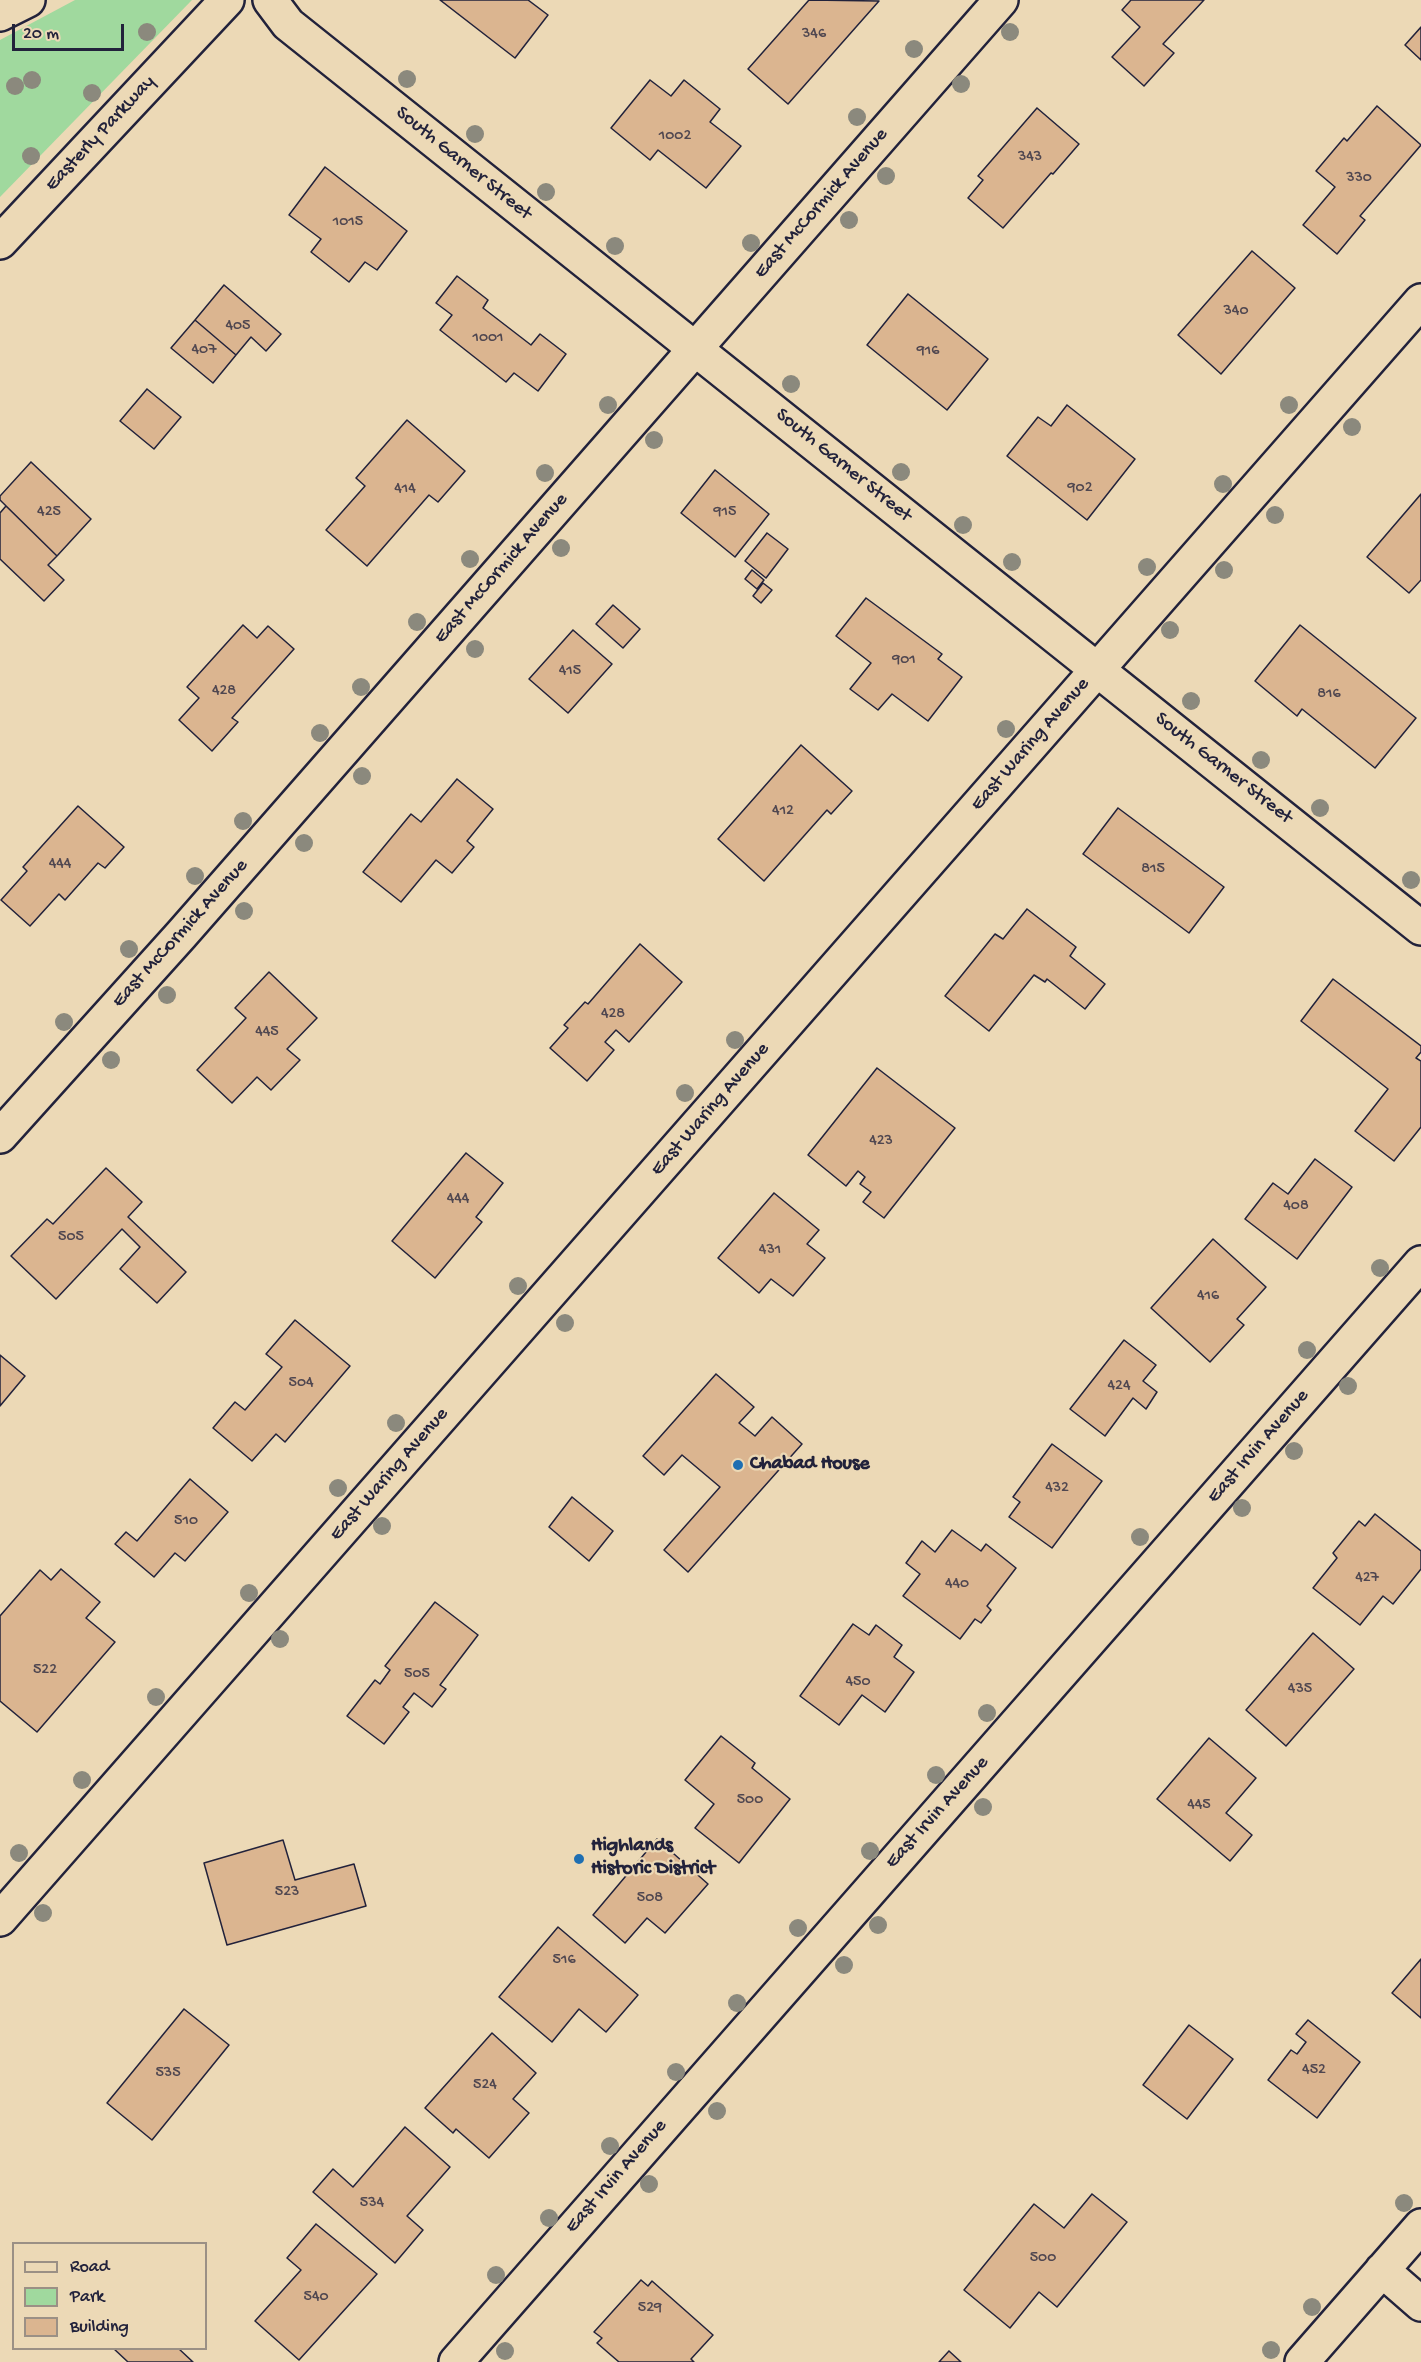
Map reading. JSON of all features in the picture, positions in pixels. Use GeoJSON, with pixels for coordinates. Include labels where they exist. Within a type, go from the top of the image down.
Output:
{"type":"FeatureCollection","features":[{"type":"Feature","properties":{"kind":"street"},"geometry":{"type":"LineString","coordinates":[[0,14],[28,0]]}},
{"type":"Feature","properties":{"kind":"street","name":"Easterly Parkway"},"geometry":{"type":"LineString","coordinates":[[0,242],[227,0]]}},
{"type":"Feature","properties":{"kind":"street","name":"South Garner Street"},"geometry":{"type":"LineString","coordinates":[[270,0],[288,24],[1421,928]]}},
{"type":"Feature","properties":{"kind":"street","name":"East McCormick Avenue"},"geometry":{"type":"LineString","coordinates":[[0,1136],[196,917],[1001,0]]}},
{"type":"Feature","properties":{"kind":"street","name":"East Waring Avenue"},"geometry":{"type":"LineString","coordinates":[[0,1919],[1421,301]]}},
{"type":"Feature","properties":{"kind":"street","name":"East Irvin Avenue"},"geometry":{"type":"LineString","coordinates":[[456,2362],[1421,1263]]}},
{"type":"Feature","properties":{"kind":"street"},"geometry":{"type":"LineString","coordinates":[[1302,2362],[1421,2226]]}},
{"type":"Feature","properties":{"kind":"street"},"geometry":{"type":"LineString","coordinates":[[1382,2270],[1421,2304]]}},
{"type":"Feature","properties":{"kind":"green space"},"geometry":{"type":"Polygon","coordinates":[[[75,0],[192,0],[0,197],[0,40],[75,0]]]}},
{"type":"Feature","properties":{"kind":"building"},"geometry":{"type":"Polygon","coordinates":[[[440,0],[528,0],[548,15],[515,58],[440,0]]]}},
{"type":"Feature","properties":{"kind":"building"},"geometry":{"type":"Polygon","coordinates":[[[809,0],[879,1],[788,104],[748,69],[809,0]]]}},
{"type":"Feature","properties":{"kind":"building"},"geometry":{"type":"Polygon","coordinates":[[[1131,0],[1204,0],[1163,44],[1174,53],[1144,86],[1112,57],[1140,27],[1122,10],[1131,0]]]}},
{"type":"Feature","properties":{"kind":"building"},"geometry":{"type":"Polygon","coordinates":[[[1421,27],[1421,60],[1405,45],[1421,27]]]}},
{"type":"Feature","properties":{"kind":"building"},"geometry":{"type":"Polygon","coordinates":[[[650,80],[671,96],[684,80],[720,109],[710,122],[741,146],[706,188],[658,150],[650,160],[611,128],[650,80]]]}},
{"type":"Feature","properties":{"kind":"building"},"geometry":{"type":"Polygon","coordinates":[[[1377,106],[1421,145],[1360,216],[1365,220],[1337,254],[1303,225],[1335,187],[1316,171],[1344,138],[1347,141],[1377,106]]]}},
{"type":"Feature","properties":{"kind":"building"},"geometry":{"type":"Polygon","coordinates":[[[1037,108],[1079,144],[1003,228],[968,198],[983,180],[978,176],[1037,108]]]}},
{"type":"Feature","properties":{"kind":"building"},"geometry":{"type":"Polygon","coordinates":[[[325,167],[407,231],[377,270],[365,262],[349,282],[311,252],[321,239],[289,215],[325,167]]]}},
{"type":"Feature","properties":{"kind":"building"},"geometry":{"type":"Polygon","coordinates":[[[1252,251],[1295,288],[1221,374],[1178,335],[1252,251]]]}},
{"type":"Feature","properties":{"kind":"building"},"geometry":{"type":"Polygon","coordinates":[[[457,276],[488,300],[483,308],[531,345],[540,334],[566,354],[538,391],[514,373],[506,382],[440,330],[452,315],[436,303],[457,276]]]}},
{"type":"Feature","properties":{"kind":"building"},"geometry":{"type":"Polygon","coordinates":[[[224,285],[281,334],[266,351],[251,337],[236,355],[195,320],[224,285]]]}},
{"type":"Feature","properties":{"kind":"building"},"geometry":{"type":"Polygon","coordinates":[[[908,294],[988,359],[947,410],[867,345],[908,294]]]}},
{"type":"Feature","properties":{"kind":"building"},"geometry":{"type":"Polygon","coordinates":[[[195,320],[236,355],[213,383],[171,348],[195,320]]]}},
{"type":"Feature","properties":{"kind":"building"},"geometry":{"type":"Polygon","coordinates":[[[147,389],[181,417],[154,449],[120,421],[147,389]]]}},
{"type":"Feature","properties":{"kind":"building"},"geometry":{"type":"Polygon","coordinates":[[[1067,405],[1135,459],[1087,520],[1007,456],[1038,417],[1051,426],[1067,405]]]}},
{"type":"Feature","properties":{"kind":"building"},"geometry":{"type":"Polygon","coordinates":[[[407,420],[465,471],[438,502],[429,495],[367,566],[326,530],[365,486],[356,478],[407,420]]]}},
{"type":"Feature","properties":{"kind":"building"},"geometry":{"type":"Polygon","coordinates":[[[31,462],[91,519],[57,556],[0,500],[0,496],[31,462]]]}},
{"type":"Feature","properties":{"kind":"building"},"geometry":{"type":"Polygon","coordinates":[[[715,470],[769,514],[735,557],[681,513],[715,470]]]}},
{"type":"Feature","properties":{"kind":"building"},"geometry":{"type":"Polygon","coordinates":[[[1421,494],[1421,580],[1409,593],[1367,557],[1421,494]]]}},
{"type":"Feature","properties":{"kind":"building"},"geometry":{"type":"Polygon","coordinates":[[[6,506],[57,556],[48,565],[64,580],[44,601],[0,559],[0,513],[6,506]]]}},
{"type":"Feature","properties":{"kind":"building"},"geometry":{"type":"Polygon","coordinates":[[[767,533],[788,549],[766,578],[745,561],[767,533]]]}},
{"type":"Feature","properties":{"kind":"building"},"geometry":{"type":"Polygon","coordinates":[[[752,570],[764,580],[757,589],[745,579],[752,570]]]}},
{"type":"Feature","properties":{"kind":"building"},"geometry":{"type":"Polygon","coordinates":[[[763,583],[772,590],[761,603],[753,596],[763,583]]]}},
{"type":"Feature","properties":{"kind":"building"},"geometry":{"type":"Polygon","coordinates":[[[866,598],[942,654],[938,659],[962,677],[928,721],[892,694],[878,710],[850,689],[871,663],[836,636],[866,598]]]}},
{"type":"Feature","properties":{"kind":"building"},"geometry":{"type":"Polygon","coordinates":[[[613,605],[640,629],[623,648],[596,624],[613,605]]]}},
{"type":"Feature","properties":{"kind":"building"},"geometry":{"type":"Polygon","coordinates":[[[243,625],[257,638],[268,626],[294,649],[232,718],[238,722],[212,751],[179,720],[199,698],[187,687],[243,625]]]}},
{"type":"Feature","properties":{"kind":"building"},"geometry":{"type":"Polygon","coordinates":[[[1300,625],[1416,718],[1375,768],[1302,709],[1297,716],[1255,681],[1300,625]]]}},
{"type":"Feature","properties":{"kind":"building"},"geometry":{"type":"Polygon","coordinates":[[[573,630],[612,664],[568,713],[529,679],[573,630]]]}},
{"type":"Feature","properties":{"kind":"building"},"geometry":{"type":"Polygon","coordinates":[[[801,745],[852,791],[831,814],[827,810],[764,881],[718,839],[801,745]]]}},
{"type":"Feature","properties":{"kind":"building"},"geometry":{"type":"Polygon","coordinates":[[[457,779],[493,809],[467,841],[474,847],[452,873],[436,860],[401,902],[363,872],[411,814],[421,822],[457,779]]]}},
{"type":"Feature","properties":{"kind":"building"},"geometry":{"type":"Polygon","coordinates":[[[78,806],[124,847],[105,868],[98,863],[65,900],[59,894],[30,926],[1,900],[27,871],[23,867],[78,806]]]}},
{"type":"Feature","properties":{"kind":"building"},"geometry":{"type":"Polygon","coordinates":[[[1118,808],[1224,887],[1189,933],[1083,854],[1118,808]]]}},
{"type":"Feature","properties":{"kind":"building"},"geometry":{"type":"Polygon","coordinates":[[[1027,909],[1076,947],[1070,956],[1105,984],[1085,1009],[1047,979],[1045,982],[1034,975],[989,1031],[945,996],[995,934],[1003,939],[1027,909]]]}},
{"type":"Feature","properties":{"kind":"building"},"geometry":{"type":"Polygon","coordinates":[[[640,944],[682,982],[629,1042],[616,1030],[605,1042],[614,1050],[587,1081],[550,1048],[568,1028],[564,1025],[585,1002],[588,1004],[640,944]]]}},
{"type":"Feature","properties":{"kind":"building"},"geometry":{"type":"Polygon","coordinates":[[[269,972],[317,1018],[287,1049],[300,1060],[271,1090],[257,1077],[232,1103],[197,1070],[246,1018],[235,1008],[269,972]]]}},
{"type":"Feature","properties":{"kind":"building"},"geometry":{"type":"Polygon","coordinates":[[[1333,979],[1421,1046],[1421,1052],[1416,1058],[1421,1061],[1421,1127],[1394,1161],[1355,1131],[1388,1089],[1301,1021],[1333,979]]]}},
{"type":"Feature","properties":{"kind":"building"},"geometry":{"type":"Polygon","coordinates":[[[877,1068],[955,1128],[884,1218],[863,1202],[871,1192],[860,1184],[865,1177],[858,1171],[846,1186],[808,1155],[877,1068]]]}},
{"type":"Feature","properties":{"kind":"building"},"geometry":{"type":"Polygon","coordinates":[[[466,1153],[503,1183],[476,1217],[482,1222],[435,1278],[392,1241],[466,1153]]]}},
{"type":"Feature","properties":{"kind":"building"},"geometry":{"type":"Polygon","coordinates":[[[1315,1159],[1352,1187],[1297,1259],[1245,1219],[1273,1183],[1288,1194],[1315,1159]]]}},
{"type":"Feature","properties":{"kind":"building"},"geometry":{"type":"Polygon","coordinates":[[[106,1168],[142,1202],[128,1217],[186,1272],[157,1303],[120,1269],[140,1247],[122,1229],[56,1299],[11,1256],[47,1219],[53,1224],[106,1168]]]}},
{"type":"Feature","properties":{"kind":"building"},"geometry":{"type":"Polygon","coordinates":[[[774,1193],[819,1230],[807,1244],[825,1258],[793,1296],[771,1279],[759,1293],[718,1258],[774,1193]]]}},
{"type":"Feature","properties":{"kind":"building"},"geometry":{"type":"Polygon","coordinates":[[[1213,1239],[1266,1287],[1237,1319],[1244,1325],[1210,1362],[1151,1308],[1213,1239]]]}},
{"type":"Feature","properties":{"kind":"building"},"geometry":{"type":"Polygon","coordinates":[[[295,1320],[350,1366],[285,1442],[276,1434],[252,1461],[213,1428],[235,1402],[245,1410],[282,1367],[266,1354],[295,1320]]]}},
{"type":"Feature","properties":{"kind":"building"},"geometry":{"type":"Polygon","coordinates":[[[1124,1340],[1156,1365],[1143,1381],[1157,1392],[1146,1409],[1133,1398],[1105,1436],[1070,1409],[1124,1340]]]}},
{"type":"Feature","properties":{"kind":"building"},"geometry":{"type":"Polygon","coordinates":[[[0,1355],[25,1376],[0,1406],[0,1355]]]}},
{"type":"Feature","properties":{"kind":"building","name":"Chabad House"},"geometry":{"type":"Polygon","coordinates":[[[716,1374],[754,1407],[739,1423],[755,1436],[772,1417],[802,1444],[688,1572],[664,1550],[720,1487],[682,1455],[664,1475],[643,1456],[716,1374]]]}},
{"type":"Feature","properties":{"kind":"building"},"geometry":{"type":"Polygon","coordinates":[[[1052,1444],[1102,1481],[1052,1548],[1009,1517],[1020,1502],[1013,1497],[1052,1444]]]}},
{"type":"Feature","properties":{"kind":"building"},"geometry":{"type":"Polygon","coordinates":[[[190,1479],[228,1512],[185,1561],[175,1553],[154,1577],[115,1544],[126,1532],[137,1541],[190,1479]]]}},
{"type":"Feature","properties":{"kind":"building"},"geometry":{"type":"Polygon","coordinates":[[[572,1497],[613,1531],[589,1561],[549,1527],[572,1497]]]}},
{"type":"Feature","properties":{"kind":"building"},"geometry":{"type":"Polygon","coordinates":[[[1375,1514],[1421,1551],[1421,1569],[1393,1604],[1383,1596],[1360,1625],[1313,1588],[1337,1558],[1333,1553],[1359,1521],[1365,1526],[1375,1514]]]}},
{"type":"Feature","properties":{"kind":"building"},"geometry":{"type":"Polygon","coordinates":[[[952,1530],[981,1551],[986,1544],[1016,1568],[987,1606],[991,1610],[981,1623],[975,1619],[960,1639],[903,1596],[920,1574],[906,1563],[922,1541],[935,1552],[952,1530]]]}},
{"type":"Feature","properties":{"kind":"building"},"geometry":{"type":"Polygon","coordinates":[[[61,1569],[100,1602],[86,1618],[115,1642],[37,1732],[0,1701],[0,1616],[40,1570],[51,1580],[61,1569]]]}},
{"type":"Feature","properties":{"kind":"building"},"geometry":{"type":"Polygon","coordinates":[[[435,1602],[478,1635],[440,1685],[446,1689],[432,1707],[414,1693],[403,1707],[409,1712],[384,1744],[347,1716],[375,1680],[380,1684],[390,1670],[385,1666],[435,1602]]]}},
{"type":"Feature","properties":{"kind":"building"},"geometry":{"type":"Polygon","coordinates":[[[853,1624],[869,1635],[876,1625],[902,1645],[894,1657],[914,1672],[885,1712],[862,1695],[839,1725],[800,1696],[853,1624]]]}},
{"type":"Feature","properties":{"kind":"building"},"geometry":{"type":"Polygon","coordinates":[[[1313,1633],[1354,1669],[1286,1746],[1246,1710],[1313,1633]]]}},
{"type":"Feature","properties":{"kind":"building"},"geometry":{"type":"Polygon","coordinates":[[[721,1736],[755,1763],[752,1768],[790,1799],[739,1863],[695,1828],[714,1804],[685,1780],[721,1736]]]}},
{"type":"Feature","properties":{"kind":"building"},"geometry":{"type":"Polygon","coordinates":[[[1209,1738],[1256,1778],[1226,1813],[1252,1835],[1230,1861],[1157,1799],[1209,1738]]]}},
{"type":"Feature","properties":{"kind":"building"},"geometry":{"type":"Polygon","coordinates":[[[657,1839],[708,1884],[665,1933],[647,1918],[625,1943],[593,1915],[657,1839]]]}},
{"type":"Feature","properties":{"kind":"building"},"geometry":{"type":"Polygon","coordinates":[[[283,1840],[295,1880],[354,1864],[366,1906],[227,1945],[204,1863],[283,1840]]]}},
{"type":"Feature","properties":{"kind":"building"},"geometry":{"type":"Polygon","coordinates":[[[558,1927],[638,1995],[606,2032],[579,2009],[552,2042],[499,1997],[558,1927]]]}},
{"type":"Feature","properties":{"kind":"building"},"geometry":{"type":"Polygon","coordinates":[[[1421,1959],[1421,2018],[1392,1993],[1421,1959]]]}},
{"type":"Feature","properties":{"kind":"building"},"geometry":{"type":"Polygon","coordinates":[[[184,2009],[229,2045],[152,2140],[107,2103],[184,2009]]]}},
{"type":"Feature","properties":{"kind":"building"},"geometry":{"type":"Polygon","coordinates":[[[1308,2020],[1360,2062],[1317,2118],[1268,2080],[1291,2050],[1297,2054],[1306,2042],[1296,2034],[1308,2020]]]}},
{"type":"Feature","properties":{"kind":"building"},"geometry":{"type":"Polygon","coordinates":[[[1189,2025],[1233,2059],[1187,2119],[1143,2085],[1189,2025]]]}},
{"type":"Feature","properties":{"kind":"building"},"geometry":{"type":"Polygon","coordinates":[[[492,2033],[536,2073],[513,2099],[529,2113],[489,2158],[456,2129],[453,2133],[425,2108],[492,2033]]]}},
{"type":"Feature","properties":{"kind":"building"},"geometry":{"type":"Polygon","coordinates":[[[405,2127],[450,2167],[407,2216],[423,2230],[395,2263],[313,2192],[333,2169],[353,2187],[405,2127]]]}},
{"type":"Feature","properties":{"kind":"building"},"geometry":{"type":"Polygon","coordinates":[[[1092,2194],[1127,2222],[1057,2307],[1039,2292],[1010,2328],[964,2290],[1034,2204],[1064,2228],[1092,2194]]]}},
{"type":"Feature","properties":{"kind":"building"},"geometry":{"type":"Polygon","coordinates":[[[316,2224],[377,2274],[299,2360],[255,2321],[301,2270],[287,2258],[316,2224]]]}},
{"type":"Feature","properties":{"kind":"building"},"geometry":{"type":"Polygon","coordinates":[[[641,2280],[648,2286],[652,2281],[713,2335],[691,2359],[694,2362],[619,2362],[597,2343],[602,2338],[594,2332],[641,2280]]]}},
{"type":"Feature","properties":{"kind":"building"},"geometry":{"type":"Polygon","coordinates":[[[115,2350],[180,2350],[193,2362],[128,2362],[115,2350]]]}},
{"type":"Feature","properties":{"kind":"building"},"geometry":{"type":"Polygon","coordinates":[[[949,2351],[961,2362],[939,2362],[949,2351]]]}},
{"type":"Feature","properties":{"kind":"place","name":"Chabad House"},"geometry":{"type":"Point","coordinates":[738,1465]}},
{"type":"Feature","properties":{"kind":"place","name":"Highlands Historic District"},"geometry":{"type":"Point","coordinates":[579,1859]}}]}
